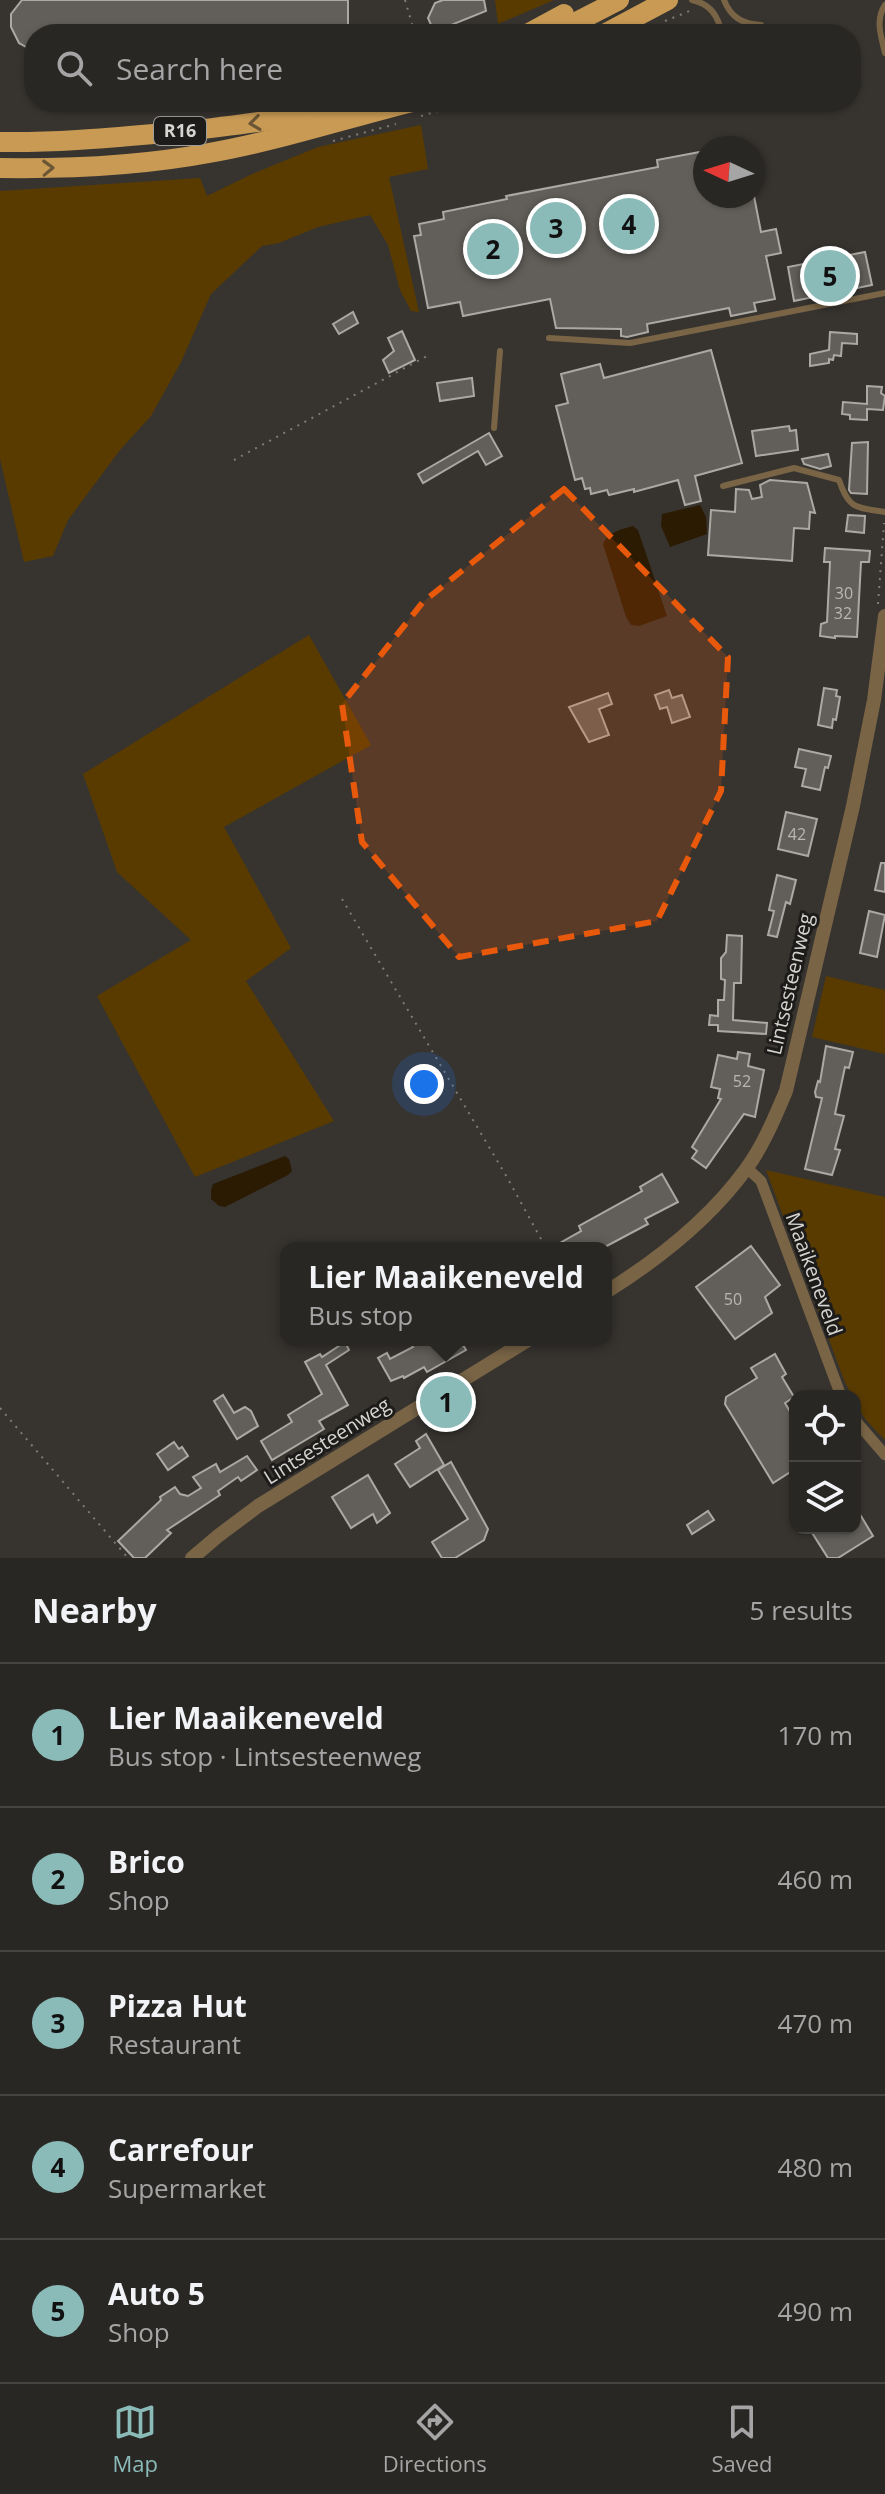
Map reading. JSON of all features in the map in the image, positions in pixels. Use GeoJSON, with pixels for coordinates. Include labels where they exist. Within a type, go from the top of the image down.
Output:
{"type":"FeatureCollection","features":[{"type":"Feature","properties":{"kind":"highway"},"geometry":{"type":"LineString","coordinates":[[546,24],[593,0]]}},
{"type":"Feature","properties":{"kind":"highway"},"geometry":{"type":"LineString","coordinates":[[572,24],[619,0]]}},
{"type":"Feature","properties":{"kind":"highway"},"geometry":{"type":"LineString","coordinates":[[597,24],[641,0]]}},
{"type":"Feature","properties":{"kind":"highway"},"geometry":{"type":"LineString","coordinates":[[623,24],[668,0]]}},
{"type":"Feature","properties":{"kind":"highway","name":"R16"},"geometry":{"type":"LineString","coordinates":[[0,142],[80,141],[232,126],[316,112]]}},
{"type":"Feature","properties":{"kind":"highway","name":"R16"},"geometry":{"type":"LineString","coordinates":[[0,168],[96,166],[184,157],[373,112]]}},
{"type":"Feature","properties":{"kind":"street","name":"Lintsesteenweg"},"geometry":{"type":"LineString","coordinates":[[612,1288],[644,1268],[712,1210],[747,1168],[773,1123],[786,1091],[880,700],[881,612]]}},
{"type":"Feature","properties":{"kind":"street","name":"Maaikeneveld"},"geometry":{"type":"LineString","coordinates":[[747,1168],[761,1181],[839,1390]]}},
{"type":"Feature","properties":{"kind":"street","name":"Lintsesteenweg"},"geometry":{"type":"LineString","coordinates":[[192,1558],[258,1506],[518,1346]]}},
{"type":"Feature","properties":{"kind":"street"},"geometry":{"type":"LineString","coordinates":[[861,1427],[885,1455]]}},
{"type":"Feature","properties":{"kind":"lane"},"geometry":{"type":"LineString","coordinates":[[692,0],[705,3],[715,14],[718,24]]}},
{"type":"Feature","properties":{"kind":"lane"},"geometry":{"type":"LineString","coordinates":[[724,0],[733,16],[750,24]]}},
{"type":"Feature","properties":{"kind":"lane"},"geometry":{"type":"LineString","coordinates":[[885,5],[880,13],[879,26],[885,53]]}},
{"type":"Feature","properties":{"kind":"lane"},"geometry":{"type":"LineString","coordinates":[[549,338],[630,343],[885,293]]}},
{"type":"Feature","properties":{"kind":"lane"},"geometry":{"type":"LineString","coordinates":[[494,428],[500,351]]}},
{"type":"Feature","properties":{"kind":"lane"},"geometry":{"type":"LineString","coordinates":[[723,486],[794,468],[839,480],[846,499],[858,508],[885,512]]}},
{"type":"Feature","properties":{"kind":"path"},"geometry":{"type":"LineString","coordinates":[[405,0],[412,24]]}},
{"type":"Feature","properties":{"kind":"path"},"geometry":{"type":"LineString","coordinates":[[658,24],[705,3]]}},
{"type":"Feature","properties":{"kind":"path"},"geometry":{"type":"LineString","coordinates":[[234,460],[427,356]]}},
{"type":"Feature","properties":{"kind":"path"},"geometry":{"type":"LineString","coordinates":[[881,612],[885,512]]}},
{"type":"Feature","properties":{"kind":"path"},"geometry":{"type":"LineString","coordinates":[[342,899],[543,1242]]}},
{"type":"Feature","properties":{"kind":"path"},"geometry":{"type":"LineString","coordinates":[[0,1408],[128,1558]]}},
{"type":"Feature","properties":{"kind":"highlighted area"},"geometry":{"type":"Polygon","coordinates":[[[564,489],[728,657],[721,791],[657,921],[459,957],[362,842],[342,704],[423,602],[564,489]]]}},
{"type":"Feature","properties":{"kind":"shaded area"},"geometry":{"type":"Polygon","coordinates":[[[495,0],[554,0],[498,24],[495,0]]]}},
{"type":"Feature","properties":{"kind":"shaded area"},"geometry":{"type":"Polygon","coordinates":[[[421,125],[428,169],[389,177],[419,312],[411,311],[400,290],[388,245],[370,215],[318,227],[279,243],[262,246],[211,294],[181,362],[151,416],[120,450],[68,520],[53,556],[24,562],[0,459],[0,191],[200,178],[207,196],[318,147],[421,125]]]}},
{"type":"Feature","properties":{"kind":"shaded area"},"geometry":{"type":"Polygon","coordinates":[[[700,505],[706,517],[707,534],[670,547],[661,526],[662,514],[700,505]]]}},
{"type":"Feature","properties":{"kind":"shaded area"},"geometry":{"type":"Polygon","coordinates":[[[633,526],[638,530],[667,616],[639,626],[631,625],[626,617],[603,544],[612,534],[633,526]]]}},
{"type":"Feature","properties":{"kind":"shaded area"},"geometry":{"type":"Polygon","coordinates":[[[309,635],[371,745],[224,827],[291,948],[246,981],[334,1121],[195,1177],[97,996],[191,940],[117,872],[83,774],[309,635]]]}},
{"type":"Feature","properties":{"kind":"shaded area"},"geometry":{"type":"Polygon","coordinates":[[[826,976],[885,990],[885,1054],[812,1037],[826,976]]]}},
{"type":"Feature","properties":{"kind":"shaded area"},"geometry":{"type":"Polygon","coordinates":[[[285,1156],[292,1171],[288,1175],[225,1207],[211,1199],[213,1184],[285,1156]]]}},
{"type":"Feature","properties":{"kind":"shaded area"},"geometry":{"type":"Polygon","coordinates":[[[766,1170],[885,1197],[885,1440],[861,1412],[861,1390],[849,1390],[766,1170]]]}},
{"type":"Feature","properties":{"kind":"building"},"geometry":{"type":"Polygon","coordinates":[[[22,0],[348,0],[348,24],[24,24],[24,46],[19,43],[11,27],[11,14],[22,0]]]}},
{"type":"Feature","properties":{"kind":"building"},"geometry":{"type":"Polygon","coordinates":[[[443,0],[484,0],[486,11],[454,24],[431,24],[428,18],[435,3],[443,0]]]}},
{"type":"Feature","properties":{"kind":"building"},"geometry":{"type":"Polygon","coordinates":[[[693,153],[693,208],[756,208],[761,232],[776,229],[781,253],[766,256],[775,299],[754,303],[756,311],[731,316],[729,308],[647,324],[648,332],[627,337],[621,336],[621,329],[556,328],[550,299],[463,316],[460,302],[428,308],[414,236],[421,235],[419,224],[444,219],[443,212],[507,199],[506,196],[658,167],[657,160],[693,153]]]}},
{"type":"Feature","properties":{"kind":"building"},"geometry":{"type":"Polygon","coordinates":[[[865,252],[872,285],[794,301],[788,267],[865,252]]]}},
{"type":"Feature","properties":{"kind":"building"},"geometry":{"type":"Polygon","coordinates":[[[353,312],[358,323],[339,334],[333,324],[353,312]]]}},
{"type":"Feature","properties":{"kind":"building"},"geometry":{"type":"Polygon","coordinates":[[[402,331],[415,360],[389,373],[383,360],[394,351],[388,338],[402,331]]]}},
{"type":"Feature","properties":{"kind":"building"},"geometry":{"type":"Polygon","coordinates":[[[830,332],[857,334],[857,344],[842,343],[841,356],[834,355],[829,363],[810,366],[810,354],[829,350],[830,332]]]}},
{"type":"Feature","properties":{"kind":"building"},"geometry":{"type":"Polygon","coordinates":[[[711,350],[742,463],[695,476],[701,501],[685,505],[678,480],[609,495],[607,490],[591,494],[590,488],[585,489],[582,478],[575,480],[556,406],[568,403],[561,374],[600,364],[604,378],[711,350]]]}},
{"type":"Feature","properties":{"kind":"building"},"geometry":{"type":"Polygon","coordinates":[[[472,378],[474,396],[440,401],[437,383],[472,378]]]}},
{"type":"Feature","properties":{"kind":"building"},"geometry":{"type":"Polygon","coordinates":[[[867,386],[882,387],[881,393],[885,396],[883,410],[867,409],[867,420],[850,419],[850,415],[842,414],[843,402],[867,404],[867,386]]]}},
{"type":"Feature","properties":{"kind":"building"},"geometry":{"type":"Polygon","coordinates":[[[789,426],[790,431],[796,430],[798,450],[756,456],[752,431],[789,426]]]}},
{"type":"Feature","properties":{"kind":"building"},"geometry":{"type":"Polygon","coordinates":[[[489,433],[502,456],[486,465],[478,451],[423,483],[418,474],[489,433]]]}},
{"type":"Feature","properties":{"kind":"building"},"geometry":{"type":"Polygon","coordinates":[[[868,442],[867,494],[851,493],[852,443],[868,442]]]}},
{"type":"Feature","properties":{"kind":"building"},"geometry":{"type":"Polygon","coordinates":[[[828,454],[831,466],[820,469],[804,464],[802,459],[828,454]]]}},
{"type":"Feature","properties":{"kind":"building"},"geometry":{"type":"Polygon","coordinates":[[[770,480],[807,483],[815,513],[810,512],[809,529],[794,528],[792,561],[708,555],[711,510],[735,512],[736,489],[749,490],[752,499],[762,497],[760,485],[770,480]]]}},
{"type":"Feature","properties":{"kind":"building"},"geometry":{"type":"Polygon","coordinates":[[[848,515],[865,516],[864,533],[846,531],[848,515]]]}},
{"type":"Feature","properties":{"kind":"building"},"geometry":{"type":"Polygon","coordinates":[[[825,548],[870,551],[869,562],[861,562],[857,637],[820,636],[821,624],[827,622],[830,562],[824,562],[825,548]]]}},
{"type":"Feature","properties":{"kind":"building"},"geometry":{"type":"Polygon","coordinates":[[[824,688],[837,690],[836,696],[840,697],[832,728],[818,725],[824,688]]]}},
{"type":"Feature","properties":{"kind":"building"},"geometry":{"type":"Polygon","coordinates":[[[669,690],[672,698],[682,695],[690,717],[672,723],[667,707],[660,709],[655,695],[669,690]]]}},
{"type":"Feature","properties":{"kind":"building"},"geometry":{"type":"Polygon","coordinates":[[[608,693],[612,704],[599,709],[609,735],[589,742],[569,707],[608,693]]]}},
{"type":"Feature","properties":{"kind":"building"},"geometry":{"type":"Polygon","coordinates":[[[799,749],[831,756],[820,790],[802,786],[806,769],[795,767],[799,749]]]}},
{"type":"Feature","properties":{"kind":"building"},"geometry":{"type":"Polygon","coordinates":[[[786,812],[817,819],[808,856],[778,849],[786,812]]]}},
{"type":"Feature","properties":{"kind":"building"},"geometry":{"type":"Polygon","coordinates":[[[881,863],[885,863],[885,892],[875,890],[881,863]]]}},
{"type":"Feature","properties":{"kind":"building"},"geometry":{"type":"Polygon","coordinates":[[[777,875],[796,880],[790,904],[786,902],[777,937],[768,935],[774,911],[769,910],[777,875]]]}},
{"type":"Feature","properties":{"kind":"building"},"geometry":{"type":"Polygon","coordinates":[[[869,911],[885,915],[877,957],[860,953],[869,911]]]}},
{"type":"Feature","properties":{"kind":"building"},"geometry":{"type":"Polygon","coordinates":[[[727,935],[742,936],[741,983],[734,983],[733,1020],[767,1023],[766,1034],[718,1031],[718,1025],[709,1025],[710,1015],[718,1016],[718,1000],[724,1000],[725,980],[721,979],[721,958],[726,952],[727,935]]]}},
{"type":"Feature","properties":{"kind":"building"},"geometry":{"type":"Polygon","coordinates":[[[826,1046],[853,1052],[849,1068],[845,1067],[835,1114],[844,1116],[835,1149],[840,1150],[832,1175],[805,1169],[822,1098],[816,1097],[815,1092],[820,1082],[826,1046]]]}},
{"type":"Feature","properties":{"kind":"building"},"geometry":{"type":"Polygon","coordinates":[[[738,1052],[750,1054],[748,1066],[764,1070],[755,1117],[744,1114],[706,1168],[692,1158],[697,1151],[692,1147],[721,1099],[718,1098],[720,1089],[711,1087],[718,1055],[737,1059],[738,1052]]]}},
{"type":"Feature","properties":{"kind":"building"},"geometry":{"type":"Polygon","coordinates":[[[662,1174],[678,1202],[645,1219],[648,1224],[612,1243],[562,1242],[581,1231],[579,1226],[642,1191],[640,1187],[662,1174]]]}},
{"type":"Feature","properties":{"kind":"building"},"geometry":{"type":"Polygon","coordinates":[[[751,1246],[780,1285],[765,1297],[772,1313],[735,1339],[696,1287],[751,1246]]]}},
{"type":"Feature","properties":{"kind":"building"},"geometry":{"type":"Polygon","coordinates":[[[339,1346],[347,1346],[349,1350],[326,1365],[348,1405],[319,1421],[324,1429],[272,1460],[261,1441],[292,1422],[288,1415],[322,1394],[305,1362],[320,1354],[322,1357],[339,1346]]]}},
{"type":"Feature","properties":{"kind":"building"},"geometry":{"type":"Polygon","coordinates":[[[464,1346],[466,1350],[427,1372],[424,1367],[391,1381],[378,1358],[387,1353],[390,1359],[413,1347],[464,1346]]]}},
{"type":"Feature","properties":{"kind":"building"},"geometry":{"type":"Polygon","coordinates":[[[775,1354],[786,1374],[782,1377],[790,1390],[789,1400],[785,1403],[789,1410],[789,1473],[773,1483],[725,1404],[726,1397],[757,1378],[751,1368],[775,1354]]]}},
{"type":"Feature","properties":{"kind":"building"},"geometry":{"type":"Polygon","coordinates":[[[223,1395],[234,1413],[245,1407],[251,1411],[258,1426],[237,1439],[214,1401],[223,1395]]]}},
{"type":"Feature","properties":{"kind":"building"},"geometry":{"type":"Polygon","coordinates":[[[426,1434],[444,1465],[410,1487],[395,1464],[420,1448],[416,1441],[426,1434]]]}},
{"type":"Feature","properties":{"kind":"building"},"geometry":{"type":"Polygon","coordinates":[[[174,1442],[188,1456],[168,1470],[157,1454],[174,1442]]]}},
{"type":"Feature","properties":{"kind":"building"},"geometry":{"type":"Polygon","coordinates":[[[247,1456],[257,1470],[241,1481],[238,1477],[218,1491],[220,1495],[167,1530],[171,1533],[145,1558],[134,1558],[118,1541],[161,1500],[160,1497],[175,1487],[180,1494],[188,1496],[201,1488],[193,1477],[216,1464],[220,1472],[247,1456]]]}},
{"type":"Feature","properties":{"kind":"building"},"geometry":{"type":"Polygon","coordinates":[[[451,1462],[488,1529],[484,1540],[455,1558],[442,1558],[432,1542],[468,1519],[438,1470],[451,1462]]]}},
{"type":"Feature","properties":{"kind":"building"},"geometry":{"type":"Polygon","coordinates":[[[368,1475],[390,1513],[377,1523],[373,1514],[351,1528],[332,1497],[368,1475]]]}},
{"type":"Feature","properties":{"kind":"building"},"geometry":{"type":"Polygon","coordinates":[[[708,1511],[714,1520],[692,1534],[687,1525],[708,1511]]]}},
{"type":"Feature","properties":{"kind":"building"},"geometry":{"type":"Polygon","coordinates":[[[861,1516],[873,1536],[838,1558],[828,1558],[813,1534],[861,1534],[861,1516]]]}},
{"type":"Feature","properties":{"kind":"place","name":"Carrefour"},"geometry":{"type":"Point","coordinates":[629,224]}},
{"type":"Feature","properties":{"kind":"place","name":"Pizza Hut"},"geometry":{"type":"Point","coordinates":[556,228]}},
{"type":"Feature","properties":{"kind":"place","name":"Brico"},"geometry":{"type":"Point","coordinates":[493,249]}},
{"type":"Feature","properties":{"kind":"place","name":"Auto 5"},"geometry":{"type":"Point","coordinates":[830,276]}},
{"type":"Feature","properties":{"kind":"place","name":"Lier Maaikeneveld"},"geometry":{"type":"Point","coordinates":[446,1402]}}]}
